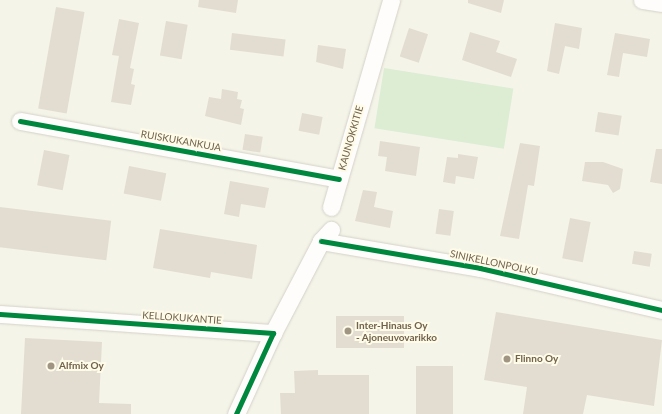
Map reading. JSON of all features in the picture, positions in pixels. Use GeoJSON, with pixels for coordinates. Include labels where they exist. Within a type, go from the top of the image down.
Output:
{"type":"FeatureCollection","features":[{"type":"Feature","properties":{"kind":"street","name":"KAUNOKKITIE"},"geometry":{"type":"LineString","coordinates":[[331,207],[391,0]]}},
{"type":"Feature","properties":{"kind":"street"},"geometry":{"type":"LineString","coordinates":[[642,0],[662,3]]}},
{"type":"Feature","properties":{"kind":"street","name":"RUISKUKANKUJA"},"geometry":{"type":"LineString","coordinates":[[20,121],[339,179]]}},
{"type":"Feature","properties":{"kind":"street","name":"SINIKELLONPOLKU"},"geometry":{"type":"LineString","coordinates":[[273,333],[326,236],[480,268],[662,310]]}},
{"type":"Feature","properties":{"kind":"street","name":"KELLOKUKANTIE"},"geometry":{"type":"LineString","coordinates":[[0,314],[273,333]]}},
{"type":"Feature","properties":{"kind":"street"},"geometry":{"type":"LineString","coordinates":[[236,414],[273,333]]}},
{"type":"Feature","properties":{"kind":"green space"},"geometry":{"type":"Polygon","coordinates":[[[384,68],[513,88],[504,149],[374,128],[384,68]]]}},
{"type":"Feature","properties":{"kind":"building"},"geometry":{"type":"Polygon","coordinates":[[[199,0],[238,0],[236,13],[198,7],[199,0]]]}},
{"type":"Feature","properties":{"kind":"building"},"geometry":{"type":"Polygon","coordinates":[[[468,0],[504,0],[501,13],[468,3],[468,0]]]}},
{"type":"Feature","properties":{"kind":"building"},"geometry":{"type":"Polygon","coordinates":[[[56,7],[85,12],[67,113],[38,108],[56,7]]]}},
{"type":"Feature","properties":{"kind":"building"},"geometry":{"type":"Polygon","coordinates":[[[119,19],[139,23],[130,68],[134,69],[131,84],[135,85],[131,105],[111,102],[119,56],[112,55],[119,19]]]}},
{"type":"Feature","properties":{"kind":"building"},"geometry":{"type":"Polygon","coordinates":[[[166,21],[188,25],[182,59],[160,55],[166,21]]]}},
{"type":"Feature","properties":{"kind":"building"},"geometry":{"type":"Polygon","coordinates":[[[555,23],[582,28],[579,49],[565,46],[559,74],[547,71],[555,23]]]}},
{"type":"Feature","properties":{"kind":"building"},"geometry":{"type":"Polygon","coordinates":[[[409,28],[428,34],[419,63],[400,57],[409,28]]]}},
{"type":"Feature","properties":{"kind":"building"},"geometry":{"type":"Polygon","coordinates":[[[470,32],[500,41],[496,52],[517,59],[511,77],[462,60],[470,32]]]}},
{"type":"Feature","properties":{"kind":"building"},"geometry":{"type":"Polygon","coordinates":[[[232,33],[286,40],[284,56],[230,50],[232,33]]]}},
{"type":"Feature","properties":{"kind":"building"},"geometry":{"type":"Polygon","coordinates":[[[615,33],[650,39],[647,57],[623,53],[619,77],[607,75],[615,33]]]}},
{"type":"Feature","properties":{"kind":"building"},"geometry":{"type":"Polygon","coordinates":[[[318,45],[346,49],[343,69],[316,62],[318,45]]]}},
{"type":"Feature","properties":{"kind":"building"},"geometry":{"type":"Polygon","coordinates":[[[222,89],[238,92],[237,99],[242,100],[240,108],[244,109],[241,125],[205,116],[209,97],[221,99],[222,89]]]}},
{"type":"Feature","properties":{"kind":"building"},"geometry":{"type":"Polygon","coordinates":[[[598,112],[622,116],[619,136],[595,132],[598,112]]]}},
{"type":"Feature","properties":{"kind":"building"},"geometry":{"type":"Polygon","coordinates":[[[302,113],[323,117],[319,135],[299,131],[302,113]]]}},
{"type":"Feature","properties":{"kind":"building"},"geometry":{"type":"Polygon","coordinates":[[[245,134],[263,137],[260,153],[242,150],[245,134]]]}},
{"type":"Feature","properties":{"kind":"building"},"geometry":{"type":"Polygon","coordinates":[[[380,141],[420,147],[416,176],[385,171],[387,157],[378,156],[380,141]]]}},
{"type":"Feature","properties":{"kind":"building"},"geometry":{"type":"Polygon","coordinates":[[[520,143],[540,146],[534,186],[528,185],[519,239],[500,236],[520,143]]]}},
{"type":"Feature","properties":{"kind":"building"},"geometry":{"type":"Polygon","coordinates":[[[656,149],[662,149],[662,184],[650,182],[656,149]]]}},
{"type":"Feature","properties":{"kind":"building"},"geometry":{"type":"Polygon","coordinates":[[[44,150],[70,155],[63,190],[37,185],[44,150]]]}},
{"type":"Feature","properties":{"kind":"building"},"geometry":{"type":"Polygon","coordinates":[[[458,154],[478,157],[474,179],[456,176],[455,184],[443,182],[447,157],[458,158],[458,154]]]}},
{"type":"Feature","properties":{"kind":"building"},"geometry":{"type":"Polygon","coordinates":[[[585,162],[603,162],[623,169],[620,189],[613,193],[608,185],[582,181],[585,162]]]}},
{"type":"Feature","properties":{"kind":"building"},"geometry":{"type":"Polygon","coordinates":[[[129,166],[166,173],[161,201],[124,193],[129,166]]]}},
{"type":"Feature","properties":{"kind":"building"},"geometry":{"type":"Polygon","coordinates":[[[230,181],[269,188],[265,208],[241,204],[239,217],[224,214],[230,181]]]}},
{"type":"Feature","properties":{"kind":"building"},"geometry":{"type":"Polygon","coordinates":[[[363,190],[377,192],[374,207],[393,211],[390,228],[355,221],[363,190]]]}},
{"type":"Feature","properties":{"kind":"building"},"geometry":{"type":"Polygon","coordinates":[[[0,207],[111,221],[106,260],[0,247],[0,207]]]}},
{"type":"Feature","properties":{"kind":"building"},"geometry":{"type":"Polygon","coordinates":[[[439,209],[454,211],[450,236],[436,234],[439,209]]]}},
{"type":"Feature","properties":{"kind":"building"},"geometry":{"type":"Polygon","coordinates":[[[570,218],[591,222],[583,262],[562,258],[570,218]]]}},
{"type":"Feature","properties":{"kind":"building"},"geometry":{"type":"Polygon","coordinates":[[[160,229],[257,245],[252,279],[211,272],[210,278],[153,268],[160,229]]]}},
{"type":"Feature","properties":{"kind":"building"},"geometry":{"type":"Polygon","coordinates":[[[634,251],[652,254],[650,267],[632,264],[634,251]]]}},
{"type":"Feature","properties":{"kind":"building"},"geometry":{"type":"Polygon","coordinates":[[[496,312],[662,340],[654,406],[587,395],[583,414],[523,414],[527,387],[484,380],[496,312]]]}},
{"type":"Feature","properties":{"kind":"building"},"geometry":{"type":"Polygon","coordinates":[[[336,316],[404,316],[404,348],[336,348],[336,316]]]}},
{"type":"Feature","properties":{"kind":"building"},"geometry":{"type":"Polygon","coordinates":[[[25,338],[102,342],[99,403],[131,404],[131,414],[21,414],[25,338]]]}},
{"type":"Feature","properties":{"kind":"building"},"geometry":{"type":"Polygon","coordinates":[[[416,366],[453,366],[453,414],[416,414],[416,366]]]}},
{"type":"Feature","properties":{"kind":"building"},"geometry":{"type":"Polygon","coordinates":[[[318,370],[318,375],[369,375],[369,414],[281,414],[280,393],[295,393],[294,371],[318,370]]]}},
{"type":"Feature","properties":{"kind":"cycle path"},"geometry":{"type":"LineString","coordinates":[[20,121],[339,179]]}},
{"type":"Feature","properties":{"kind":"cycle path"},"geometry":{"type":"LineString","coordinates":[[321,241],[480,268],[662,310]]}},
{"type":"Feature","properties":{"kind":"cycle path"},"geometry":{"type":"LineString","coordinates":[[0,314],[273,333],[236,414]]}},
{"type":"Feature","properties":{"kind":"place","name":"Inter-Hinaus Oy - Ajoneuvovarikko"},"geometry":{"type":"Point","coordinates":[348,331]}},
{"type":"Feature","properties":{"kind":"place","name":"Flinno Oy"},"geometry":{"type":"Point","coordinates":[507,359]}},
{"type":"Feature","properties":{"kind":"place","name":"Alfmix Oy"},"geometry":{"type":"Point","coordinates":[51,366]}}]}
